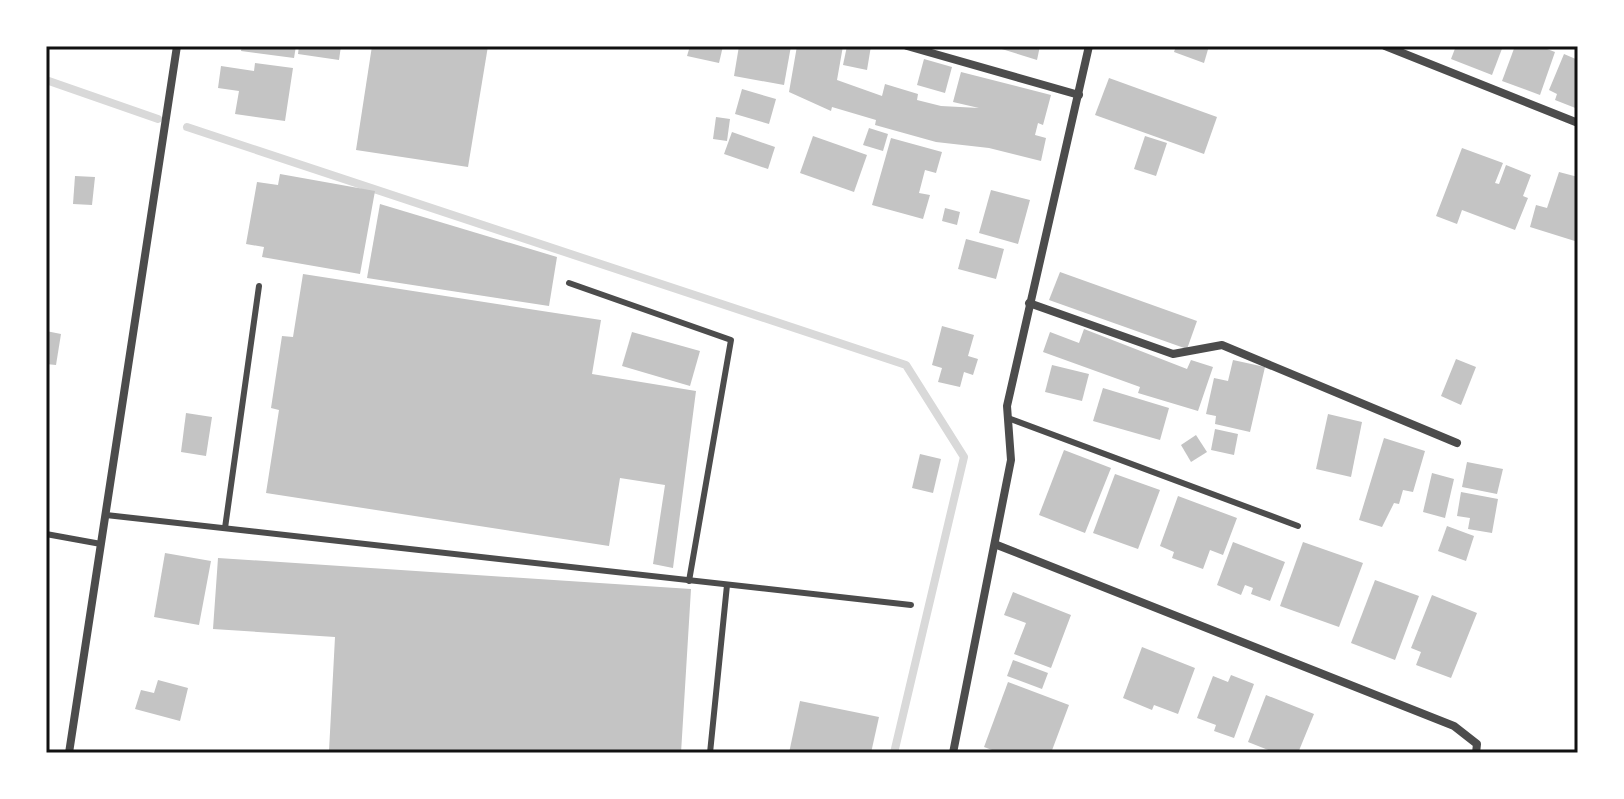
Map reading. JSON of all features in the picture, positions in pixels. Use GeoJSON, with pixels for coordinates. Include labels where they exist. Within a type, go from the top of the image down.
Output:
{"type":"FeatureCollection","features":[{"type":"Feature","properties":{"kind":"street"},"geometry":{"type":"LineString","coordinates":[[69,753],[177,46]]}},
{"type":"Feature","properties":{"kind":"street"},"geometry":{"type":"LineString","coordinates":[[907,46],[1079,95]]}},
{"type":"Feature","properties":{"kind":"street"},"geometry":{"type":"LineString","coordinates":[[953,753],[997,545],[1011,460],[1008,418],[1029,303],[1089,46]]}},
{"type":"Feature","properties":{"kind":"street"},"geometry":{"type":"LineString","coordinates":[[1385,46],[1578,123]]}},
{"type":"Feature","properties":{"kind":"street"},"geometry":{"type":"LineString","coordinates":[[1029,303],[1173,354],[1222,345],[1457,443]]}},
{"type":"Feature","properties":{"kind":"street"},"geometry":{"type":"LineString","coordinates":[[997,545],[1454,726],[1477,744],[1476,753]]}},
{"type":"Feature","properties":{"kind":"lane"},"geometry":{"type":"LineString","coordinates":[[569,283],[731,340],[689,581]]}},
{"type":"Feature","properties":{"kind":"lane"},"geometry":{"type":"LineString","coordinates":[[225,528],[259,286]]}},
{"type":"Feature","properties":{"kind":"lane"},"geometry":{"type":"LineString","coordinates":[[1008,418],[1298,526]]}},
{"type":"Feature","properties":{"kind":"lane"},"geometry":{"type":"LineString","coordinates":[[106,515],[911,605]]}},
{"type":"Feature","properties":{"kind":"lane"},"geometry":{"type":"LineString","coordinates":[[46,534],[102,544]]}},
{"type":"Feature","properties":{"kind":"lane"},"geometry":{"type":"LineString","coordinates":[[710,753],[727,585]]}},
{"type":"Feature","properties":{"kind":"building"},"geometry":{"type":"Polygon","coordinates":[[[242,46],[296,46],[294,58],[241,51],[242,46]]]}},
{"type":"Feature","properties":{"kind":"building"},"geometry":{"type":"Polygon","coordinates":[[[299,46],[341,46],[339,60],[298,54],[299,46]]]}},
{"type":"Feature","properties":{"kind":"building"},"geometry":{"type":"Polygon","coordinates":[[[372,46],[488,46],[468,167],[356,150],[372,46]]]}},
{"type":"Feature","properties":{"kind":"building"},"geometry":{"type":"Polygon","coordinates":[[[690,46],[723,46],[719,63],[687,56],[690,46]]]}},
{"type":"Feature","properties":{"kind":"building"},"geometry":{"type":"Polygon","coordinates":[[[739,46],[791,46],[784,85],[734,76],[739,46]]]}},
{"type":"Feature","properties":{"kind":"building"},"geometry":{"type":"Polygon","coordinates":[[[797,46],[843,46],[837,80],[882,96],[885,84],[918,94],[917,100],[941,106],[979,108],[953,102],[961,72],[1051,95],[1043,125],[1038,123],[1035,135],[1046,138],[1041,161],[989,148],[936,142],[875,125],[876,120],[832,107],[831,111],[789,92],[797,46]]]}},
{"type":"Feature","properties":{"kind":"building"},"geometry":{"type":"Polygon","coordinates":[[[847,46],[871,46],[867,70],[843,65],[847,46]]]}},
{"type":"Feature","properties":{"kind":"building"},"geometry":{"type":"Polygon","coordinates":[[[992,46],[1040,46],[1037,60],[992,46]]]}},
{"type":"Feature","properties":{"kind":"building"},"geometry":{"type":"Polygon","coordinates":[[[1176,46],[1209,46],[1204,63],[1174,52],[1176,46]]]}},
{"type":"Feature","properties":{"kind":"building"},"geometry":{"type":"Polygon","coordinates":[[[1456,46],[1503,46],[1492,75],[1451,59],[1456,46]]]}},
{"type":"Feature","properties":{"kind":"building"},"geometry":{"type":"Polygon","coordinates":[[[1515,46],[1539,46],[1555,52],[1540,95],[1502,81],[1515,46]]]}},
{"type":"Feature","properties":{"kind":"building"},"geometry":{"type":"Polygon","coordinates":[[[1564,54],[1578,60],[1578,109],[1555,100],[1557,94],[1549,90],[1564,54]]]}},
{"type":"Feature","properties":{"kind":"building"},"geometry":{"type":"Polygon","coordinates":[[[924,59],[952,67],[945,93],[917,85],[924,59]]]}},
{"type":"Feature","properties":{"kind":"building"},"geometry":{"type":"Polygon","coordinates":[[[255,63],[293,68],[285,121],[235,114],[239,91],[218,88],[221,66],[254,71],[255,63]]]}},
{"type":"Feature","properties":{"kind":"building"},"geometry":{"type":"Polygon","coordinates":[[[1109,78],[1217,117],[1204,154],[1095,115],[1109,78]]]}},
{"type":"Feature","properties":{"kind":"building"},"geometry":{"type":"Polygon","coordinates":[[[742,89],[776,99],[769,124],[735,114],[742,89]]]}},
{"type":"Feature","properties":{"kind":"building"},"geometry":{"type":"Polygon","coordinates":[[[716,117],[730,119],[727,141],[713,139],[716,117]]]}},
{"type":"Feature","properties":{"kind":"building"},"geometry":{"type":"Polygon","coordinates":[[[869,128],[888,134],[883,151],[863,145],[869,128]]]}},
{"type":"Feature","properties":{"kind":"building"},"geometry":{"type":"Polygon","coordinates":[[[732,132],[775,147],[768,169],[724,154],[732,132]]]}},
{"type":"Feature","properties":{"kind":"building"},"geometry":{"type":"Polygon","coordinates":[[[813,136],[867,155],[854,192],[800,173],[813,136]]]}},
{"type":"Feature","properties":{"kind":"building"},"geometry":{"type":"Polygon","coordinates":[[[1145,136],[1167,143],[1156,176],[1134,169],[1145,136]]]}},
{"type":"Feature","properties":{"kind":"building"},"geometry":{"type":"Polygon","coordinates":[[[891,138],[942,152],[936,173],[925,170],[919,193],[930,195],[923,219],[872,205],[891,138]]]}},
{"type":"Feature","properties":{"kind":"building"},"geometry":{"type":"Polygon","coordinates":[[[1462,148],[1503,163],[1495,183],[1499,184],[1506,165],[1531,175],[1523,196],[1528,198],[1515,230],[1462,210],[1457,224],[1436,216],[1462,148]]]}},
{"type":"Feature","properties":{"kind":"building"},"geometry":{"type":"Polygon","coordinates":[[[1559,172],[1578,177],[1578,242],[1530,227],[1536,205],[1547,208],[1559,172]]]}},
{"type":"Feature","properties":{"kind":"building"},"geometry":{"type":"Polygon","coordinates":[[[280,174],[375,191],[360,274],[262,257],[264,247],[246,244],[257,182],[278,185],[280,174]]]}},
{"type":"Feature","properties":{"kind":"building"},"geometry":{"type":"Polygon","coordinates":[[[75,176],[95,177],[92,205],[73,204],[75,176]]]}},
{"type":"Feature","properties":{"kind":"building"},"geometry":{"type":"Polygon","coordinates":[[[991,190],[1030,200],[1018,244],[979,233],[991,190]]]}},
{"type":"Feature","properties":{"kind":"building"},"geometry":{"type":"Polygon","coordinates":[[[380,204],[557,257],[549,306],[367,278],[380,204]]]}},
{"type":"Feature","properties":{"kind":"building"},"geometry":{"type":"Polygon","coordinates":[[[945,208],[960,212],[957,225],[942,221],[945,208]]]}},
{"type":"Feature","properties":{"kind":"building"},"geometry":{"type":"Polygon","coordinates":[[[966,239],[1004,249],[996,279],[958,269],[966,239]]]}},
{"type":"Feature","properties":{"kind":"building"},"geometry":{"type":"Polygon","coordinates":[[[1060,272],[1197,321],[1187,349],[1049,300],[1060,272]]]}},
{"type":"Feature","properties":{"kind":"building"},"geometry":{"type":"Polygon","coordinates":[[[303,274],[601,320],[592,374],[696,391],[673,568],[653,564],[665,485],[620,478],[609,546],[266,493],[279,410],[271,408],[282,336],[293,337],[303,274]]]}},
{"type":"Feature","properties":{"kind":"building"},"geometry":{"type":"Polygon","coordinates":[[[942,326],[974,335],[968,356],[978,359],[973,375],[964,372],[960,387],[938,382],[942,368],[932,365],[942,326]]]}},
{"type":"Feature","properties":{"kind":"building"},"geometry":{"type":"Polygon","coordinates":[[[1084,329],[1187,369],[1191,360],[1213,367],[1198,411],[1138,393],[1140,387],[1043,352],[1050,332],[1079,343],[1084,329]]]}},
{"type":"Feature","properties":{"kind":"building"},"geometry":{"type":"Polygon","coordinates":[[[46,331],[61,334],[56,365],[46,364],[46,331]]]}},
{"type":"Feature","properties":{"kind":"building"},"geometry":{"type":"Polygon","coordinates":[[[632,332],[700,351],[690,386],[622,366],[632,332]]]}},
{"type":"Feature","properties":{"kind":"building"},"geometry":{"type":"Polygon","coordinates":[[[1456,359],[1476,367],[1461,405],[1441,396],[1456,359]]]}},
{"type":"Feature","properties":{"kind":"building"},"geometry":{"type":"Polygon","coordinates":[[[1233,360],[1265,367],[1250,432],[1215,424],[1216,416],[1206,414],[1214,378],[1228,381],[1233,360]]]}},
{"type":"Feature","properties":{"kind":"building"},"geometry":{"type":"Polygon","coordinates":[[[1052,365],[1089,374],[1082,401],[1045,392],[1052,365]]]}},
{"type":"Feature","properties":{"kind":"building"},"geometry":{"type":"Polygon","coordinates":[[[1103,388],[1169,408],[1160,440],[1093,421],[1103,388]]]}},
{"type":"Feature","properties":{"kind":"building"},"geometry":{"type":"Polygon","coordinates":[[[186,413],[212,417],[206,456],[181,452],[186,413]]]}},
{"type":"Feature","properties":{"kind":"building"},"geometry":{"type":"Polygon","coordinates":[[[1328,414],[1362,422],[1351,477],[1316,469],[1328,414]]]}},
{"type":"Feature","properties":{"kind":"building"},"geometry":{"type":"Polygon","coordinates":[[[1215,429],[1238,434],[1234,455],[1211,450],[1215,429]]]}},
{"type":"Feature","properties":{"kind":"building"},"geometry":{"type":"Polygon","coordinates":[[[1196,435],[1207,452],[1191,462],[1181,445],[1196,435]]]}},
{"type":"Feature","properties":{"kind":"building"},"geometry":{"type":"Polygon","coordinates":[[[1384,438],[1425,451],[1413,492],[1403,490],[1399,504],[1394,503],[1382,527],[1359,520],[1384,438]]]}},
{"type":"Feature","properties":{"kind":"building"},"geometry":{"type":"Polygon","coordinates":[[[1064,450],[1111,468],[1085,533],[1039,515],[1064,450]]]}},
{"type":"Feature","properties":{"kind":"building"},"geometry":{"type":"Polygon","coordinates":[[[920,454],[941,459],[933,493],[912,488],[920,454]]]}},
{"type":"Feature","properties":{"kind":"building"},"geometry":{"type":"Polygon","coordinates":[[[1467,462],[1503,469],[1497,494],[1462,487],[1467,462]]]}},
{"type":"Feature","properties":{"kind":"building"},"geometry":{"type":"Polygon","coordinates":[[[1432,473],[1454,479],[1445,518],[1423,512],[1432,473]]]}},
{"type":"Feature","properties":{"kind":"building"},"geometry":{"type":"Polygon","coordinates":[[[1115,474],[1160,490],[1138,549],[1093,533],[1115,474]]]}},
{"type":"Feature","properties":{"kind":"building"},"geometry":{"type":"Polygon","coordinates":[[[1461,492],[1498,499],[1492,533],[1468,529],[1470,518],[1457,516],[1461,492]]]}},
{"type":"Feature","properties":{"kind":"building"},"geometry":{"type":"Polygon","coordinates":[[[1178,496],[1237,518],[1223,555],[1210,550],[1203,569],[1172,558],[1174,552],[1160,546],[1178,496]]]}},
{"type":"Feature","properties":{"kind":"building"},"geometry":{"type":"Polygon","coordinates":[[[1447,526],[1474,536],[1466,561],[1438,551],[1447,526]]]}},
{"type":"Feature","properties":{"kind":"building"},"geometry":{"type":"Polygon","coordinates":[[[1233,542],[1285,562],[1270,601],[1251,594],[1253,588],[1245,585],[1241,595],[1217,585],[1233,542]]]}},
{"type":"Feature","properties":{"kind":"building"},"geometry":{"type":"Polygon","coordinates":[[[1303,542],[1363,563],[1339,627],[1280,606],[1303,542]]]}},
{"type":"Feature","properties":{"kind":"building"},"geometry":{"type":"Polygon","coordinates":[[[165,553],[211,561],[199,625],[154,617],[165,553]]]}},
{"type":"Feature","properties":{"kind":"building"},"geometry":{"type":"Polygon","coordinates":[[[218,558],[691,589],[681,753],[329,751],[335,637],[213,629],[218,558]]]}},
{"type":"Feature","properties":{"kind":"building"},"geometry":{"type":"Polygon","coordinates":[[[1375,580],[1419,596],[1395,660],[1351,643],[1375,580]]]}},
{"type":"Feature","properties":{"kind":"building"},"geometry":{"type":"Polygon","coordinates":[[[1013,592],[1071,615],[1051,668],[1014,654],[1026,623],[1004,615],[1013,592]]]}},
{"type":"Feature","properties":{"kind":"building"},"geometry":{"type":"Polygon","coordinates":[[[1432,595],[1477,613],[1451,678],[1416,665],[1421,652],[1411,648],[1432,595]]]}},
{"type":"Feature","properties":{"kind":"building"},"geometry":{"type":"Polygon","coordinates":[[[1142,647],[1195,668],[1178,714],[1154,705],[1152,710],[1123,698],[1142,647]]]}},
{"type":"Feature","properties":{"kind":"building"},"geometry":{"type":"Polygon","coordinates":[[[1013,660],[1048,673],[1042,689],[1007,676],[1013,660]]]}},
{"type":"Feature","properties":{"kind":"building"},"geometry":{"type":"Polygon","coordinates":[[[1231,675],[1254,684],[1234,738],[1214,731],[1216,725],[1197,718],[1213,676],[1228,682],[1231,675]]]}},
{"type":"Feature","properties":{"kind":"building"},"geometry":{"type":"Polygon","coordinates":[[[158,680],[188,688],[180,721],[135,709],[141,690],[154,693],[158,680]]]}},
{"type":"Feature","properties":{"kind":"building"},"geometry":{"type":"Polygon","coordinates":[[[1008,682],[1069,705],[1051,753],[1000,753],[984,747],[1008,682]]]}},
{"type":"Feature","properties":{"kind":"building"},"geometry":{"type":"Polygon","coordinates":[[[1266,695],[1314,714],[1298,753],[1276,753],[1248,742],[1266,695]]]}},
{"type":"Feature","properties":{"kind":"building"},"geometry":{"type":"Polygon","coordinates":[[[800,701],[879,717],[871,753],[789,753],[800,701]]]}},
{"type":"Feature","properties":{"kind":"waterway"},"geometry":{"type":"LineString","coordinates":[[46,80],[158,119]]}},
{"type":"Feature","properties":{"kind":"waterway"},"geometry":{"type":"LineString","coordinates":[[187,127],[906,365],[964,457],[894,753]]}}]}
